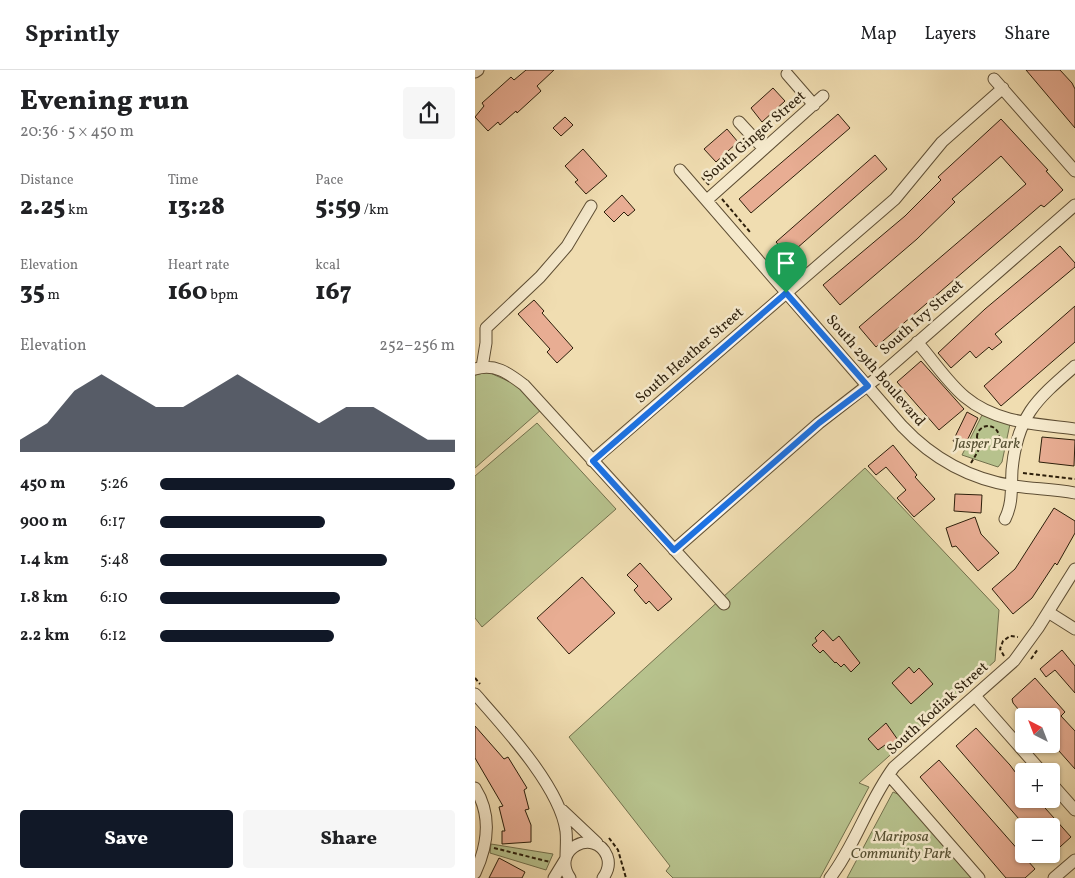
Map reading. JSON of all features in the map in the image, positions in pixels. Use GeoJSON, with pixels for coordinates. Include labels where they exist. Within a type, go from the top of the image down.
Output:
{"type":"FeatureCollection","features":[{"type":"Feature","properties":{"kind":"street"},"geometry":{"type":"LineString","coordinates":[[787,74],[813,105]]}},
{"type":"Feature","properties":{"kind":"street"},"geometry":{"type":"LineString","coordinates":[[994,78],[1075,171]]}},
{"type":"Feature","properties":{"kind":"street","name":"South Heather Street"},"geometry":{"type":"LineString","coordinates":[[593,461],[895,199],[942,142],[1003,88]]}},
{"type":"Feature","properties":{"kind":"street","name":"South Ginger Street"},"geometry":{"type":"LineString","coordinates":[[707,200],[823,96]]}},
{"type":"Feature","properties":{"kind":"street"},"geometry":{"type":"LineString","coordinates":[[739,122],[764,149]]}},
{"type":"Feature","properties":{"kind":"street","name":"South 29th Boulevard"},"geometry":{"type":"LineString","coordinates":[[680,170],[915,440],[936,457],[963,472],[986,480],[1012,486],[1075,493]]}},
{"type":"Feature","properties":{"kind":"street","name":"South Ivy Street"},"geometry":{"type":"LineString","coordinates":[[674,550],[819,423],[868,386],[1075,205]]}},
{"type":"Feature","properties":{"kind":"street"},"geometry":{"type":"LineString","coordinates":[[591,206],[567,246],[540,277],[486,328],[486,344],[478,368],[491,366],[502,370],[524,385],[724,604]]}},
{"type":"Feature","properties":{"kind":"street"},"geometry":{"type":"LineString","coordinates":[[917,342],[970,401],[991,413],[1023,422],[1075,430]]}},
{"type":"Feature","properties":{"kind":"street"},"geometry":{"type":"LineString","coordinates":[[1005,519],[1011,503],[1015,449],[1023,422],[1040,397],[1075,366]]}},
{"type":"Feature","properties":{"kind":"street","name":"South Kodiak Street"},"geometry":{"type":"LineString","coordinates":[[830,878],[849,847],[879,787],[889,775],[1018,656],[1075,569]]}},
{"type":"Feature","properties":{"kind":"street"},"geometry":{"type":"LineString","coordinates":[[1048,612],[1075,629]]}},
{"type":"Feature","properties":{"kind":"street"},"geometry":{"type":"LineString","coordinates":[[475,694],[524,752],[559,807],[601,848],[608,860],[614,878]]}},
{"type":"Feature","properties":{"kind":"street"},"geometry":{"type":"LineString","coordinates":[[975,696],[1034,763]]}},
{"type":"Feature","properties":{"kind":"street"},"geometry":{"type":"LineString","coordinates":[[889,775],[979,878]]}},
{"type":"Feature","properties":{"kind":"street"},"geometry":{"type":"LineString","coordinates":[[475,788],[486,815],[485,844],[475,873]]}},
{"type":"Feature","properties":{"kind":"street"},"geometry":{"type":"LineString","coordinates":[[1060,793],[1075,810]]}},
{"type":"Feature","properties":{"kind":"street"},"geometry":{"type":"LineString","coordinates":[[559,807],[566,830],[565,859],[569,878]]}},
{"type":"Feature","properties":{"kind":"street"},"geometry":{"type":"LineString","coordinates":[[554,878],[573,846],[582,842],[591,842],[601,848]]}},
{"type":"Feature","properties":{"kind":"street"},"geometry":{"type":"LineString","coordinates":[[603,878],[608,868],[608,860]]}},
{"type":"Feature","properties":{"kind":"street"},"geometry":{"type":"LineString","coordinates":[[1054,878],[1075,860]]}},
{"type":"Feature","properties":{"kind":"path"},"geometry":{"type":"LineString","coordinates":[[881,383],[920,427]]}},
{"type":"Feature","properties":{"kind":"path"},"geometry":{"type":"LineString","coordinates":[[983,428],[993,428],[998,435],[997,443],[992,448],[981,446],[977,437],[983,428]]}},
{"type":"Feature","properties":{"kind":"path"},"geometry":{"type":"LineString","coordinates":[[971,464],[981,446]]}},
{"type":"Feature","properties":{"kind":"path"},"geometry":{"type":"LineString","coordinates":[[967,461],[976,465]]}},
{"type":"Feature","properties":{"kind":"path"},"geometry":{"type":"LineString","coordinates":[[1020,473],[1075,479]]}},
{"type":"Feature","properties":{"kind":"path"},"geometry":{"type":"LineString","coordinates":[[1004,656],[1001,649],[1003,642],[1009,636],[1019,638]]}},
{"type":"Feature","properties":{"kind":"path"},"geometry":{"type":"LineString","coordinates":[[485,844],[551,862]]}},
{"type":"Feature","properties":{"kind":"green space"},"geometry":{"type":"Polygon","coordinates":[[[488,372],[517,385],[542,409],[475,468],[475,375],[488,372]]]}},
{"type":"Feature","properties":{"kind":"green space","name":"Jasper Park"},"geometry":{"type":"Polygon","coordinates":[[[982,415],[1010,424],[1002,462],[998,467],[962,455],[982,415]]]}},
{"type":"Feature","properties":{"kind":"green space"},"geometry":{"type":"Polygon","coordinates":[[[537,423],[616,509],[482,627],[475,618],[475,476],[537,423]]]}},
{"type":"Feature","properties":{"kind":"green space"},"geometry":{"type":"Polygon","coordinates":[[[865,468],[999,610],[995,661],[859,783],[869,787],[820,878],[673,878],[666,871],[670,866],[569,737],[865,468]]]}},
{"type":"Feature","properties":{"kind":"green space","name":"Mariposa Community Park"},"geometry":{"type":"Polygon","coordinates":[[[893,792],[900,795],[973,878],[847,878],[893,792]]]}},
{"type":"Feature","properties":{"kind":"green space"},"geometry":{"type":"Polygon","coordinates":[[[491,844],[553,854],[546,870],[490,853],[491,844]]]}},
{"type":"Feature","properties":{"kind":"building"},"geometry":{"type":"Polygon","coordinates":[[[526,70],[554,70],[537,86],[541,91],[517,113],[516,111],[500,125],[498,122],[488,131],[475,117],[484,106],[482,103],[511,77],[514,80],[526,70]]]}},
{"type":"Feature","properties":{"kind":"building"},"geometry":{"type":"Polygon","coordinates":[[[1026,70],[1060,70],[1072,83],[1075,89],[1075,128],[1026,70]]]}},
{"type":"Feature","properties":{"kind":"building"},"geometry":{"type":"Polygon","coordinates":[[[773,88],[785,101],[762,122],[751,108],[773,88]]]}},
{"type":"Feature","properties":{"kind":"building"},"geometry":{"type":"Polygon","coordinates":[[[838,114],[850,128],[751,213],[739,199],[838,114]]]}},
{"type":"Feature","properties":{"kind":"building"},"geometry":{"type":"Polygon","coordinates":[[[565,117],[573,125],[561,136],[553,128],[565,117]]]}},
{"type":"Feature","properties":{"kind":"building"},"geometry":{"type":"Polygon","coordinates":[[[1001,119],[1048,170],[1046,171],[1063,190],[1044,207],[1041,205],[876,347],[859,327],[1026,184],[1001,156],[952,199],[955,202],[917,239],[840,305],[823,285],[905,216],[941,180],[938,177],[1001,119]]]}},
{"type":"Feature","properties":{"kind":"building"},"geometry":{"type":"Polygon","coordinates":[[[727,129],[738,142],[716,162],[704,149],[727,129]]]}},
{"type":"Feature","properties":{"kind":"building"},"geometry":{"type":"Polygon","coordinates":[[[583,149],[607,176],[586,194],[575,182],[578,180],[565,166],[583,149]]]}},
{"type":"Feature","properties":{"kind":"building"},"geometry":{"type":"Polygon","coordinates":[[[875,155],[887,169],[788,256],[776,242],[875,155]]]}},
{"type":"Feature","properties":{"kind":"building"},"geometry":{"type":"Polygon","coordinates":[[[622,195],[635,210],[628,216],[624,212],[614,222],[604,212],[622,195]]]}},
{"type":"Feature","properties":{"kind":"building"},"geometry":{"type":"Polygon","coordinates":[[[1060,246],[1075,263],[1075,267],[995,334],[1002,342],[992,350],[989,347],[976,358],[970,351],[951,368],[938,353],[985,309],[1060,246]]]}},
{"type":"Feature","properties":{"kind":"building"},"geometry":{"type":"Polygon","coordinates":[[[534,300],[544,311],[542,313],[573,348],[557,363],[547,352],[550,349],[518,314],[534,300]]]}},
{"type":"Feature","properties":{"kind":"building"},"geometry":{"type":"Polygon","coordinates":[[[1075,306],[1075,342],[1001,406],[984,386],[1075,306]]]}},
{"type":"Feature","properties":{"kind":"building"},"geometry":{"type":"Polygon","coordinates":[[[921,361],[964,409],[939,430],[897,382],[921,361]]]}},
{"type":"Feature","properties":{"kind":"building"},"geometry":{"type":"Polygon","coordinates":[[[967,412],[978,418],[964,447],[953,441],[967,412]]]}},
{"type":"Feature","properties":{"kind":"building"},"geometry":{"type":"Polygon","coordinates":[[[1042,437],[1075,440],[1074,466],[1039,462],[1042,437]]]}},
{"type":"Feature","properties":{"kind":"building"},"geometry":{"type":"Polygon","coordinates":[[[893,445],[917,475],[915,477],[935,499],[914,517],[897,498],[906,490],[886,467],[876,475],[868,466],[893,445]]]}},
{"type":"Feature","properties":{"kind":"building"},"geometry":{"type":"Polygon","coordinates":[[[955,494],[982,495],[981,513],[954,511],[955,494]]]}},
{"type":"Feature","properties":{"kind":"building"},"geometry":{"type":"Polygon","coordinates":[[[1054,508],[1075,521],[1075,533],[1057,565],[1055,563],[1032,598],[1013,614],[992,589],[1015,569],[1054,508]]]}},
{"type":"Feature","properties":{"kind":"building"},"geometry":{"type":"Polygon","coordinates":[[[975,517],[981,534],[999,553],[978,571],[956,546],[952,547],[946,528],[975,517]]]}},
{"type":"Feature","properties":{"kind":"building"},"geometry":{"type":"Polygon","coordinates":[[[640,563],[672,599],[658,611],[649,601],[646,604],[634,590],[638,586],[627,575],[640,563]]]}},
{"type":"Feature","properties":{"kind":"building"},"geometry":{"type":"Polygon","coordinates":[[[582,577],[615,613],[569,654],[537,618],[582,577]]]}},
{"type":"Feature","properties":{"kind":"building"},"geometry":{"type":"Polygon","coordinates":[[[823,630],[833,641],[839,636],[860,663],[851,672],[844,664],[841,667],[823,650],[820,653],[812,645],[817,641],[815,638],[823,630]]]}},
{"type":"Feature","properties":{"kind":"building"},"geometry":{"type":"Polygon","coordinates":[[[1062,650],[1075,666],[1075,693],[1055,670],[1046,677],[1040,669],[1062,650]]]}},
{"type":"Feature","properties":{"kind":"building"},"geometry":{"type":"Polygon","coordinates":[[[909,667],[914,673],[919,668],[933,684],[911,704],[892,683],[909,667]]]}},
{"type":"Feature","properties":{"kind":"building"},"geometry":{"type":"Polygon","coordinates":[[[1035,678],[1065,712],[1061,716],[1075,731],[1075,769],[1060,752],[1060,708],[1017,708],[1012,699],[1035,678]]]}},
{"type":"Feature","properties":{"kind":"building"},"geometry":{"type":"Polygon","coordinates":[[[886,723],[898,740],[889,749],[885,745],[878,750],[868,739],[886,723]]]}},
{"type":"Feature","properties":{"kind":"building"},"geometry":{"type":"Polygon","coordinates":[[[475,726],[504,759],[508,757],[527,788],[524,790],[529,809],[525,810],[531,825],[531,842],[502,844],[502,831],[505,831],[499,807],[503,806],[475,758],[475,726]]]}},
{"type":"Feature","properties":{"kind":"building"},"geometry":{"type":"Polygon","coordinates":[[[976,728],[1015,772],[1015,808],[1045,808],[1054,818],[1018,818],[956,746],[976,728]]]}},
{"type":"Feature","properties":{"kind":"building"},"geometry":{"type":"Polygon","coordinates":[[[939,760],[1015,846],[1015,863],[1030,863],[1035,869],[1025,878],[1006,878],[920,777],[939,760]]]}},
{"type":"Feature","properties":{"kind":"building"},"geometry":{"type":"Polygon","coordinates":[[[1060,825],[1071,837],[1060,847],[1060,825]]]}},
{"type":"Feature","properties":{"kind":"building"},"geometry":{"type":"Polygon","coordinates":[[[499,858],[525,872],[522,878],[489,878],[499,858]]]}},
{"type":"Feature","properties":{"kind":"route"},"geometry":{"type":"LineString","coordinates":[[786,293],[868,386],[819,423],[674,550],[593,461],[786,293]]}}]}
